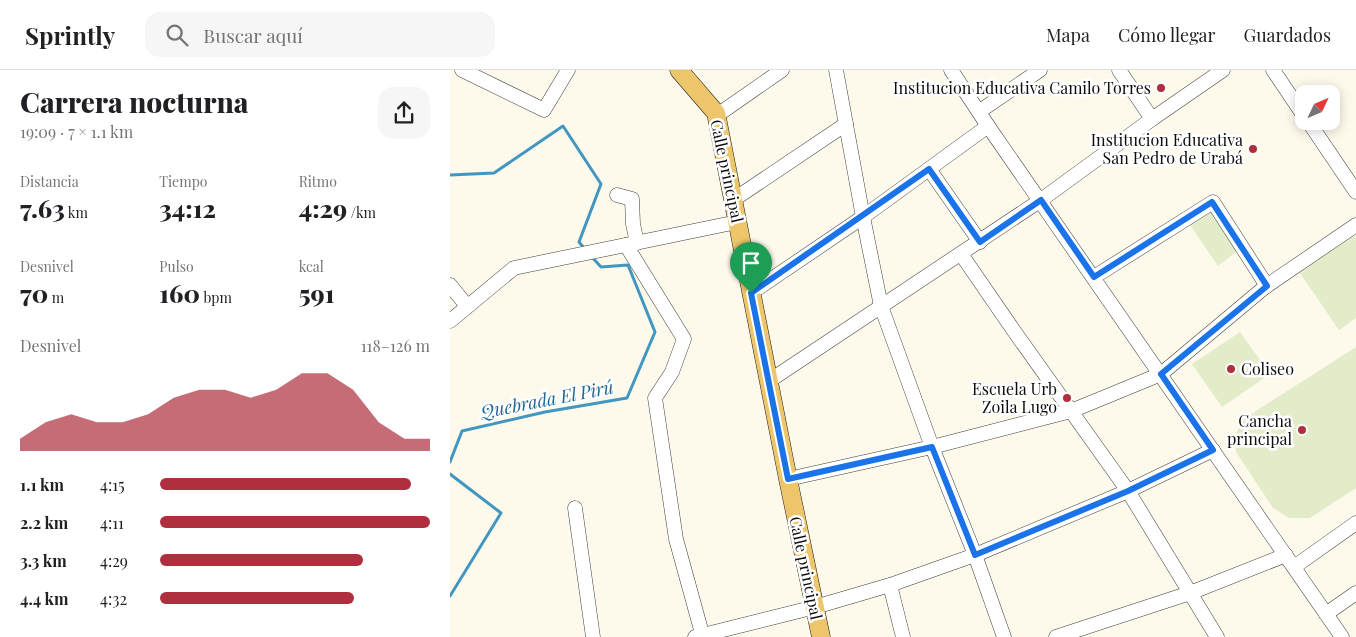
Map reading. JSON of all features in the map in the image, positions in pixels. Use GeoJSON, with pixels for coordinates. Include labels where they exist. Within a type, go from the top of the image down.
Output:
{"type":"FeatureCollection","features":[{"type":"Feature","properties":{"kind":"main road","name":"Calle principal"},"geometry":{"type":"LineString","coordinates":[[679,70],[716,116],[821,637]]}},
{"type":"Feature","properties":{"kind":"street"},"geometry":{"type":"LineString","coordinates":[[462,70],[544,110],[568,70]]}},
{"type":"Feature","properties":{"kind":"street"},"geometry":{"type":"LineString","coordinates":[[716,116],[782,70]]}},
{"type":"Feature","properties":{"kind":"street"},"geometry":{"type":"LineString","coordinates":[[836,70],[881,306],[1004,637]]}},
{"type":"Feature","properties":{"kind":"street"},"geometry":{"type":"LineString","coordinates":[[951,70],[1342,637]]}},
{"type":"Feature","properties":{"kind":"street"},"geometry":{"type":"LineString","coordinates":[[980,112],[1040,70]]}},
{"type":"Feature","properties":{"kind":"street"},"geometry":{"type":"LineString","coordinates":[[1118,70],[1152,119]]}},
{"type":"Feature","properties":{"kind":"street"},"geometry":{"type":"LineString","coordinates":[[769,381],[980,242],[1223,70]]}},
{"type":"Feature","properties":{"kind":"street"},"geometry":{"type":"LineString","coordinates":[[1273,70],[1295,103]]}},
{"type":"Feature","properties":{"kind":"street"},"geometry":{"type":"LineString","coordinates":[[733,200],[846,124]]}},
{"type":"Feature","properties":{"kind":"street"},"geometry":{"type":"LineString","coordinates":[[751,293],[863,217],[988,126]]}},
{"type":"Feature","properties":{"kind":"street"},"geometry":{"type":"LineString","coordinates":[[1314,130],[1356,192]]}},
{"type":"Feature","properties":{"kind":"street"},"geometry":{"type":"LineString","coordinates":[[929,169],[980,242]]}},
{"type":"Feature","properties":{"kind":"street"},"geometry":{"type":"LineString","coordinates":[[617,196],[632,198],[633,224],[631,244],[684,339],[672,372],[655,398],[676,539],[700,636],[815,607],[890,585],[975,555],[1128,491],[1213,450]]}},
{"type":"Feature","properties":{"kind":"street"},"geometry":{"type":"LineString","coordinates":[[1094,277],[1212,202],[1267,286]]}},
{"type":"Feature","properties":{"kind":"street"},"geometry":{"type":"LineString","coordinates":[[450,321],[514,268],[737,222]]}},
{"type":"Feature","properties":{"kind":"street"},"geometry":{"type":"LineString","coordinates":[[788,479],[932,447],[1071,411],[1161,374],[1267,286],[1356,225]]}},
{"type":"Feature","properties":{"kind":"street"},"geometry":{"type":"LineString","coordinates":[[961,254],[1128,491],[1217,637]]}},
{"type":"Feature","properties":{"kind":"street"},"geometry":{"type":"LineString","coordinates":[[450,285],[467,306]]}},
{"type":"Feature","properties":{"kind":"street"},"geometry":{"type":"LineString","coordinates":[[575,508],[593,637]]}},
{"type":"Feature","properties":{"kind":"street"},"geometry":{"type":"LineString","coordinates":[[1294,566],[1356,523]]}},
{"type":"Feature","properties":{"kind":"street"},"geometry":{"type":"LineString","coordinates":[[1056,637],[1190,593],[1286,555]]}},
{"type":"Feature","properties":{"kind":"street"},"geometry":{"type":"LineString","coordinates":[[890,585],[903,637]]}},
{"type":"Feature","properties":{"kind":"street"},"geometry":{"type":"LineString","coordinates":[[1326,614],[1356,593]]}},
{"type":"Feature","properties":{"kind":"green space"},"geometry":{"type":"Polygon","coordinates":[[[1210,207],[1237,251],[1218,266],[1188,222],[1210,207]]]}},
{"type":"Feature","properties":{"kind":"green space"},"geometry":{"type":"Polygon","coordinates":[[[1353,235],[1356,238],[1356,318],[1339,330],[1300,273],[1353,235]]]}},
{"type":"Feature","properties":{"kind":"green space","name":"Coliseo"},"geometry":{"type":"Polygon","coordinates":[[[1240,332],[1270,374],[1222,407],[1192,364],[1240,332]]]}},
{"type":"Feature","properties":{"kind":"green space","name":"Cancha principal"},"geometry":{"type":"Polygon","coordinates":[[[1356,347],[1356,488],[1310,518],[1289,518],[1273,508],[1236,452],[1236,433],[1245,418],[1356,347]]]}},
{"type":"Feature","properties":{"kind":"waterway","name":"Quebrada El Pirú"},"geometry":{"type":"LineString","coordinates":[[450,175],[494,173],[563,126],[601,184],[579,242],[585,249]]}},
{"type":"Feature","properties":{"kind":"waterway","name":"Quebrada El Pirú"},"geometry":{"type":"LineString","coordinates":[[450,462],[462,431],[545,412],[627,398],[655,332],[628,265],[601,267],[591,256]]}},
{"type":"Feature","properties":{"kind":"waterway","name":"Quebrada El Pirú"},"geometry":{"type":"LineString","coordinates":[[450,474],[501,513],[450,596]]}},
{"type":"Feature","properties":{"kind":"place","name":"Institucion Educativa Camilo Torres"},"geometry":{"type":"Point","coordinates":[1161,88]}},
{"type":"Feature","properties":{"kind":"place","name":"Institucion Educativa San Pedro de Urabá"},"geometry":{"type":"Point","coordinates":[1253,149]}},
{"type":"Feature","properties":{"kind":"place","name":"Coliseo"},"geometry":{"type":"Point","coordinates":[1231,369]}},
{"type":"Feature","properties":{"kind":"place","name":"Escuela Urb Zoila Lugo"},"geometry":{"type":"Point","coordinates":[1067,398]}},
{"type":"Feature","properties":{"kind":"place","name":"Cancha principal"},"geometry":{"type":"Point","coordinates":[1302,430]}},
{"type":"Feature","properties":{"kind":"route"},"geometry":{"type":"LineString","coordinates":[[929,169],[980,242],[1041,200],[1094,277],[1212,202],[1267,286],[1161,374],[1213,450],[1128,491],[975,555],[932,447],[788,479],[751,293],[863,217],[929,169]]}}]}
